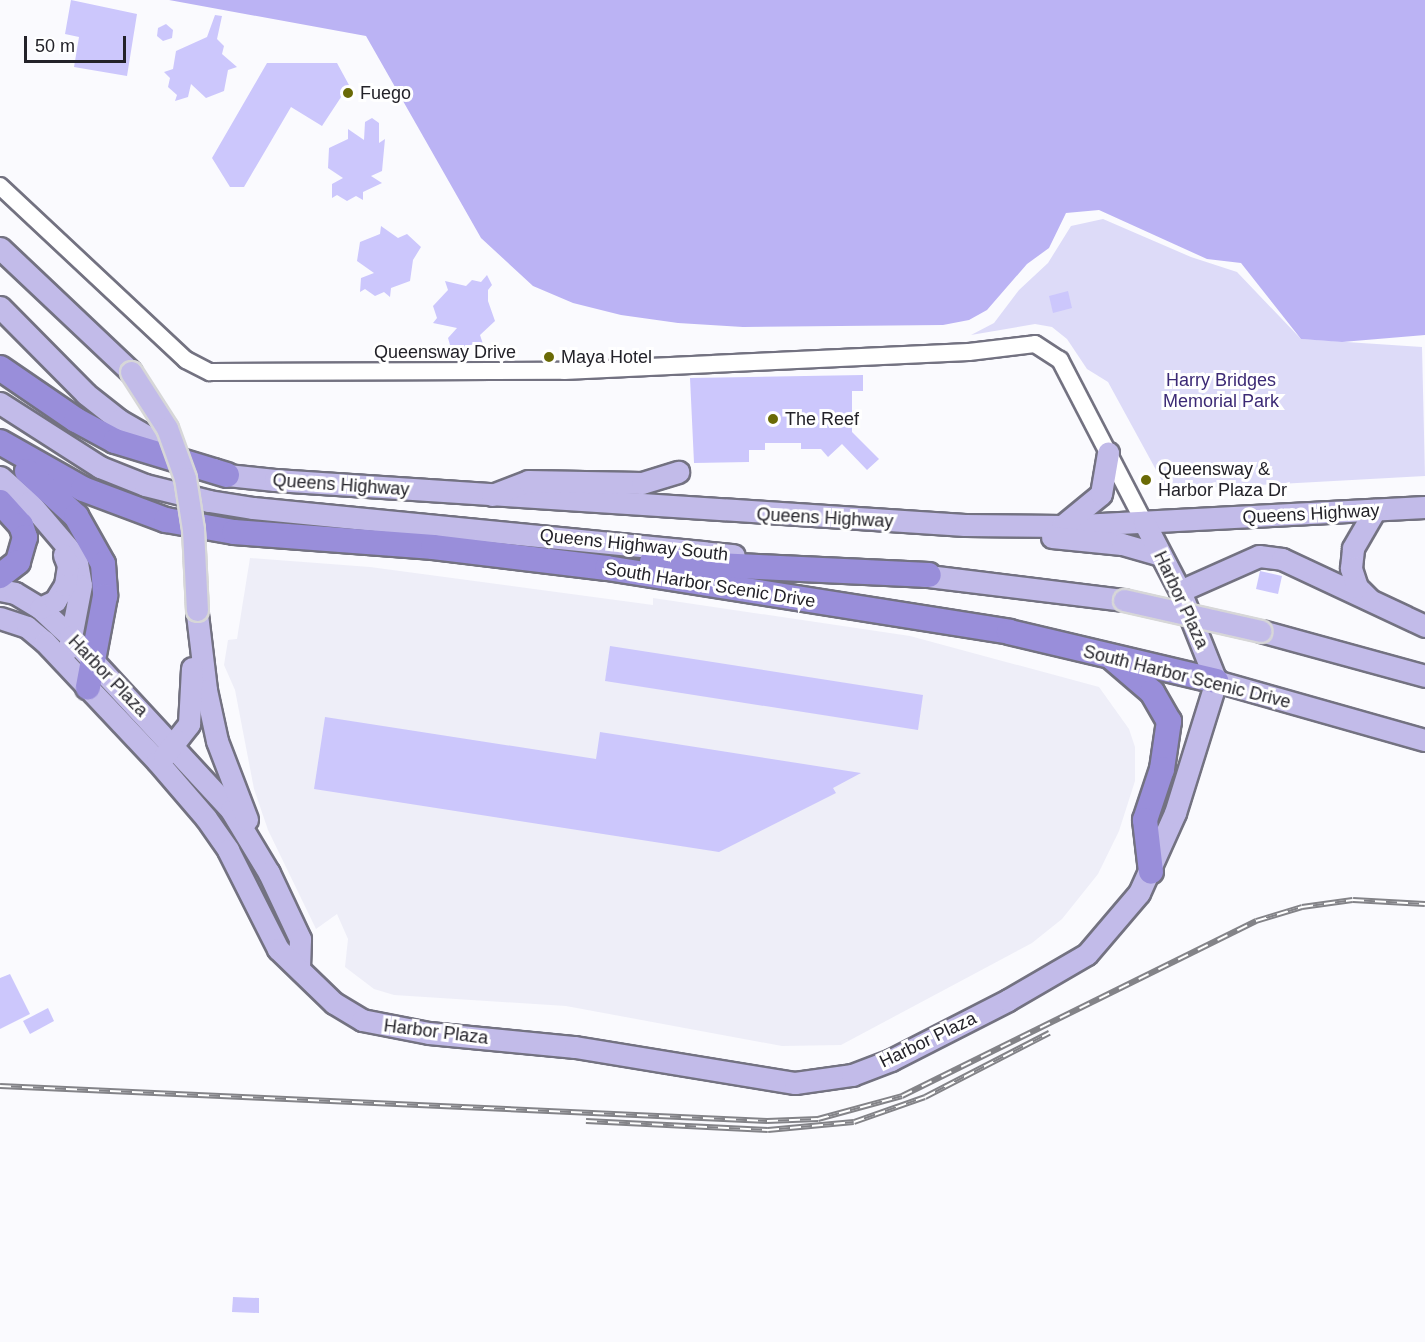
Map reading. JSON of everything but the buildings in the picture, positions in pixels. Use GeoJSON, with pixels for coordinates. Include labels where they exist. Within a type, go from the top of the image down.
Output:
{"type":"FeatureCollection","features":[{"type":"Feature","properties":{"kind":"highway"},"geometry":{"type":"LineString","coordinates":[[0,368],[76,420],[115,441],[227,475]]}},
{"type":"Feature","properties":{"kind":"highway","name":"South Harbor Scenic Drive"},"geometry":{"type":"LineString","coordinates":[[0,442],[83,489],[166,520],[234,532],[509,554],[1009,632],[1216,681]]}},
{"type":"Feature","properties":{"kind":"highway"},"geometry":{"type":"LineString","coordinates":[[0,452],[40,480],[68,507],[98,550],[105,577],[105,596],[88,687]]}},
{"type":"Feature","properties":{"kind":"highway"},"geometry":{"type":"LineString","coordinates":[[0,502],[21,525],[25,537],[18,562],[0,576]]}},
{"type":"Feature","properties":{"kind":"highway"},"geometry":{"type":"LineString","coordinates":[[509,554],[929,575]]}},
{"type":"Feature","properties":{"kind":"highway"},"geometry":{"type":"LineString","coordinates":[[1111,657],[1158,699],[1169,721],[1162,769],[1145,820],[1150,872]]}},
{"type":"Feature","properties":{"kind":"main road"},"geometry":{"type":"LineString","coordinates":[[0,248],[131,372],[161,417],[185,478],[193,529],[197,612],[206,690],[217,741],[269,873]]}},
{"type":"Feature","properties":{"kind":"main road","name":"Queens Highway"},"geometry":{"type":"LineString","coordinates":[[0,307],[69,377],[119,420],[151,441],[227,475],[490,496],[897,522],[1062,526],[1425,507]]}},
{"type":"Feature","properties":{"kind":"main road","name":"Queens Highway South"},"geometry":{"type":"LineString","coordinates":[[2,405],[77,456],[145,485],[253,508],[929,575],[1124,600],[1261,631],[1425,676]]}},
{"type":"Feature","properties":{"kind":"main road"},"geometry":{"type":"LineString","coordinates":[[1062,526],[1101,494],[1108,453]]}},
{"type":"Feature","properties":{"kind":"main road"},"geometry":{"type":"LineString","coordinates":[[490,496],[511,484],[528,481],[642,483],[678,472]]}},
{"type":"Feature","properties":{"kind":"main road"},"geometry":{"type":"LineString","coordinates":[[0,477],[46,519],[66,542],[80,569],[80,599],[70,636],[67,665]]}},
{"type":"Feature","properties":{"kind":"main road"},"geometry":{"type":"LineString","coordinates":[[1369,599],[1357,587],[1351,568],[1353,548],[1375,510]]}},
{"type":"Feature","properties":{"kind":"main road"},"geometry":{"type":"LineString","coordinates":[[40,608],[61,593],[67,576],[63,550],[46,519]]}},
{"type":"Feature","properties":{"kind":"main road"},"geometry":{"type":"LineString","coordinates":[[897,522],[1122,544],[1160,555]]}},
{"type":"Feature","properties":{"kind":"main road","name":"Harbor Plaza"},"geometry":{"type":"LineString","coordinates":[[0,618],[27,627],[67,665],[158,761],[206,818],[228,850],[278,950],[299,967],[334,1003],[362,1020],[389,1028],[575,1047],[795,1083],[852,1075],[891,1060],[1008,1000],[1088,954],[1127,911],[1150,872],[1175,813],[1216,681],[1180,591],[1144,522]]}},
{"type":"Feature","properties":{"kind":"main road"},"geometry":{"type":"LineString","coordinates":[[1180,591],[1259,556],[1282,560],[1425,626]]}},
{"type":"Feature","properties":{"kind":"main road","name":"Harbor Plaza"},"geometry":{"type":"LineString","coordinates":[[0,590],[15,593],[40,608],[70,636],[231,810],[269,873],[300,939],[299,967]]}},
{"type":"Feature","properties":{"kind":"main road"},"geometry":{"type":"LineString","coordinates":[[158,761],[175,747],[186,733],[192,712],[192,642],[197,612]]}},
{"type":"Feature","properties":{"kind":"main road","name":"South Harbor Scenic Drive"},"geometry":{"type":"LineString","coordinates":[[1216,681],[1425,740]]}},
{"type":"Feature","properties":{"kind":"street","name":"Queensway Drive"},"geometry":{"type":"LineString","coordinates":[[0,186],[186,360],[210,372],[564,371],[969,352],[1035,344],[1060,360],[1144,522]]}},
{"type":"Feature","properties":{"kind":"shaded area"},"geometry":{"type":"Polygon","coordinates":[[[169,0],[1425,0],[1425,335],[1342,342],[1301,339],[1241,263],[1207,259],[1099,210],[1066,213],[1049,248],[1027,264],[987,310],[969,320],[943,325],[743,327],[678,323],[621,315],[573,303],[533,286],[481,238],[366,36],[169,0]]]}},
{"type":"Feature","properties":{"kind":"shaded area"},"geometry":{"type":"Polygon","coordinates":[[[250,558],[370,567],[653,605],[653,598],[910,636],[1099,687],[1129,729],[1135,747],[1135,781],[1119,831],[1098,874],[1062,919],[1032,943],[841,1045],[782,1046],[566,1006],[394,995],[374,989],[345,967],[348,939],[337,914],[316,929],[268,830],[254,789],[235,690],[224,665],[228,640],[237,639],[250,558]]]}},
{"type":"Feature","properties":{"kind":"green space","name":"Harry Bridges Memorial Park"},"geometry":{"type":"Polygon","coordinates":[[[1103,219],[1191,257],[1237,272],[1301,339],[1422,347],[1425,476],[1167,490],[1108,382],[1087,369],[1067,339],[1052,327],[1035,324],[971,335],[994,323],[1019,290],[1048,263],[1071,226],[1103,219]]]}},
{"type":"Feature","properties":{"kind":"railway"},"geometry":{"type":"LineString","coordinates":[[0,1086],[767,1121],[818,1119],[902,1096],[1256,921],[1302,907],[1353,900],[1425,904]]}},
{"type":"Feature","properties":{"kind":"railway"},"geometry":{"type":"LineString","coordinates":[[586,1121],[768,1130],[854,1122],[925,1097],[1049,1033]]}},
{"type":"Feature","properties":{"kind":"place","name":"Fuego"},"geometry":{"type":"Point","coordinates":[348,93]}},
{"type":"Feature","properties":{"kind":"place","name":"Maya Hotel"},"geometry":{"type":"Point","coordinates":[549,357]}},
{"type":"Feature","properties":{"kind":"place","name":"The Reef"},"geometry":{"type":"Point","coordinates":[773,419]}},
{"type":"Feature","properties":{"kind":"place","name":"Queensway & Harbor Plaza Dr"},"geometry":{"type":"Point","coordinates":[1146,480]}}]}
